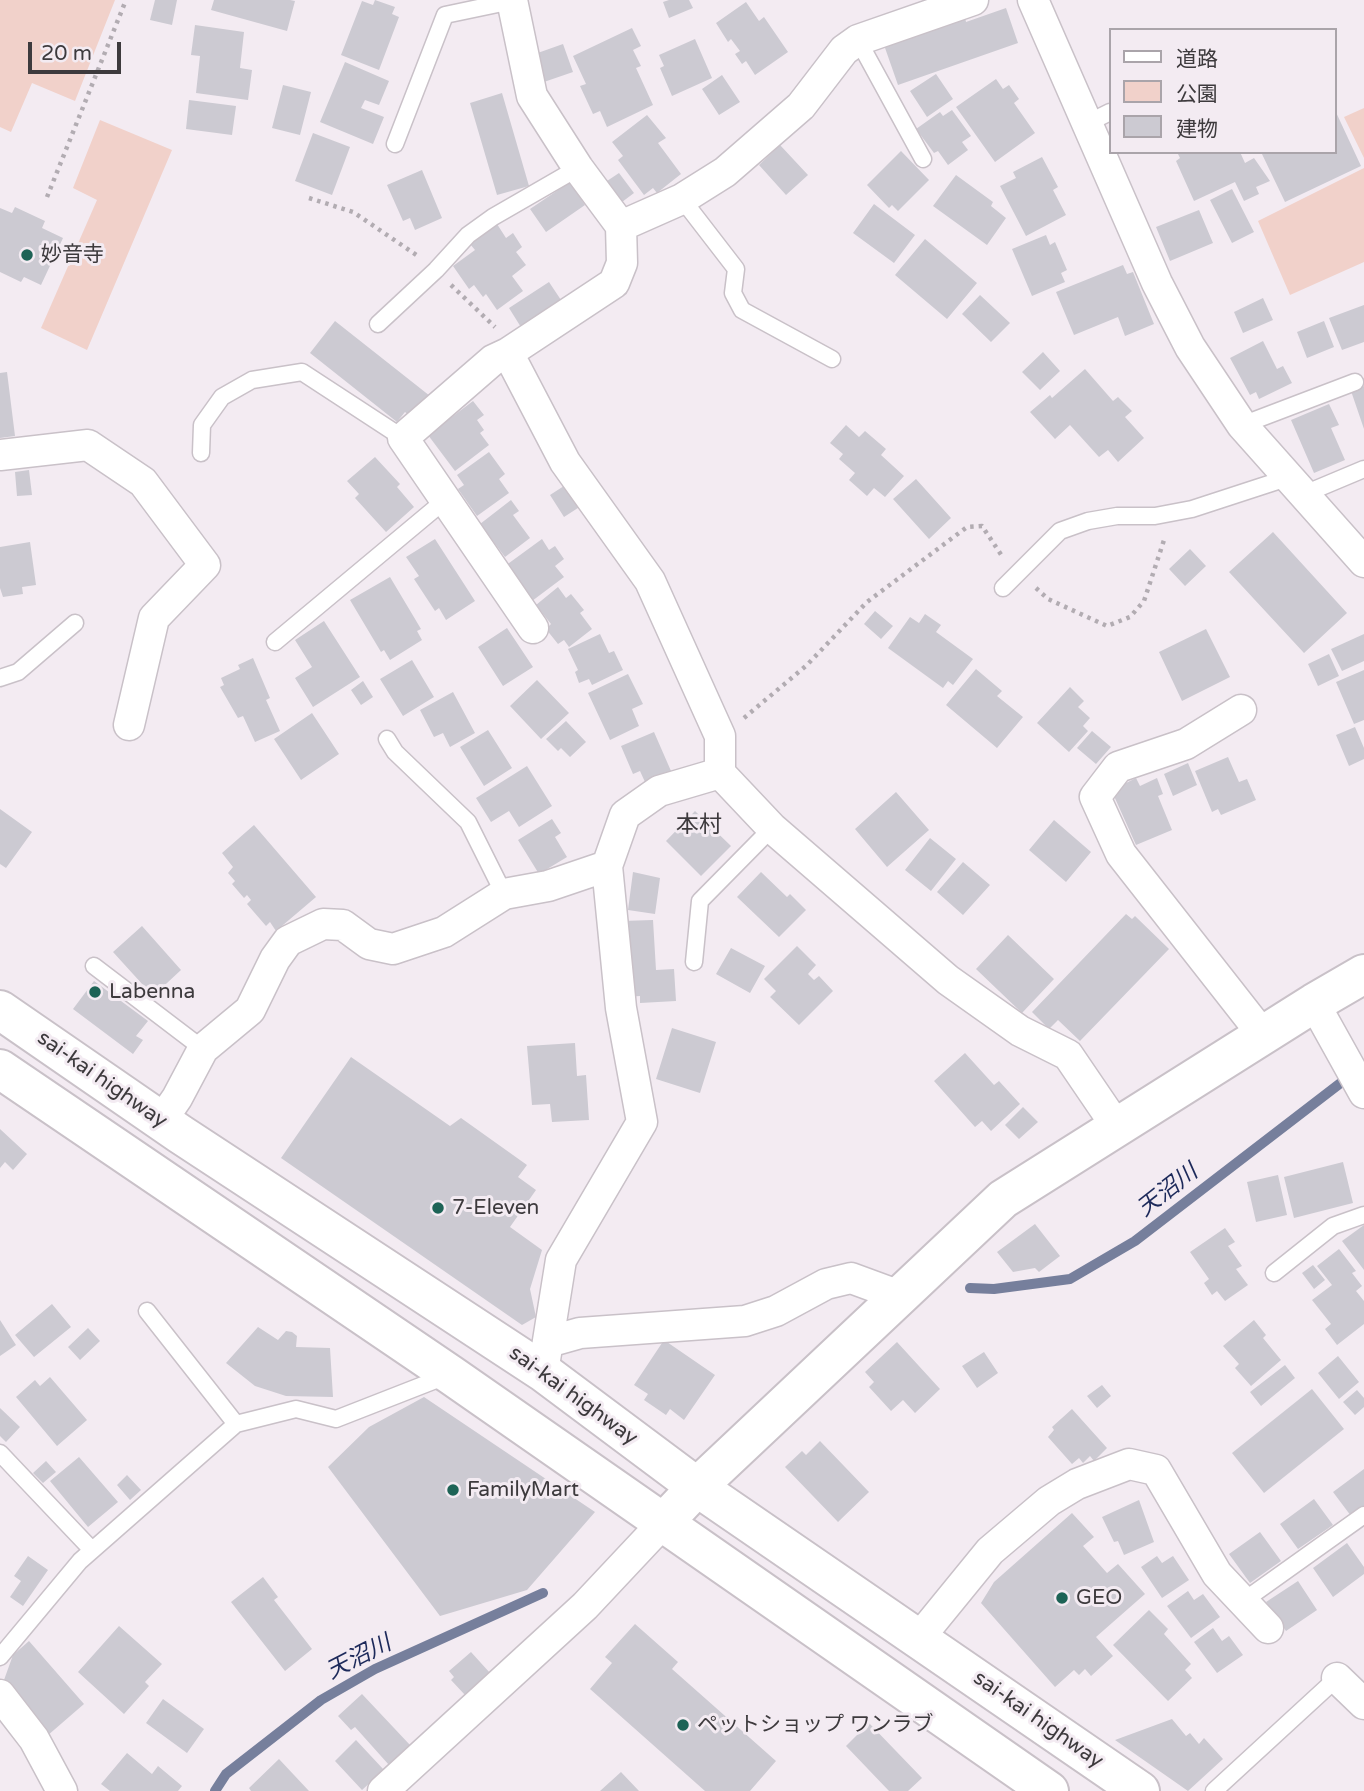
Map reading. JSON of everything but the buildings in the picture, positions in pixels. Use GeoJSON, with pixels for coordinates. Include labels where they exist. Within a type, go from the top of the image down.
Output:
{"type":"FeatureCollection","features":[{"type":"Feature","properties":{"kind":"main road"},"geometry":{"type":"LineString","coordinates":[[662,1524],[697,1486],[1003,1199],[1364,974]]}},
{"type":"Feature","properties":{"kind":"main road","name":"sai-kai highway"},"geometry":{"type":"LineString","coordinates":[[0,1010],[160,1121],[545,1357],[697,1486],[1140,1791]]}},
{"type":"Feature","properties":{"kind":"main road"},"geometry":{"type":"LineString","coordinates":[[0,1069],[451,1374],[662,1524],[1049,1791]]}},
{"type":"Feature","properties":{"kind":"street"},"geometry":{"type":"LineString","coordinates":[[512,0],[532,96],[578,168],[621,226],[622,263],[614,283],[508,353],[493,360],[403,438],[533,628]]}},
{"type":"Feature","properties":{"kind":"street"},"geometry":{"type":"LineString","coordinates":[[621,226],[682,198],[724,172],[801,106],[844,50],[859,40],[973,0]]}},
{"type":"Feature","properties":{"kind":"street"},"geometry":{"type":"LineString","coordinates":[[1033,0],[1098,118],[1108,146]]}},
{"type":"Feature","properties":{"kind":"street"},"geometry":{"type":"LineString","coordinates":[[1111,154],[1157,283],[1190,347],[1242,425],[1294,487],[1364,562]]}},
{"type":"Feature","properties":{"kind":"street"},"geometry":{"type":"LineString","coordinates":[[508,353],[565,462],[650,581],[720,736],[720,773],[772,828],[948,981],[1020,1031],[1068,1055],[1117,1127]]}},
{"type":"Feature","properties":{"kind":"street"},"geometry":{"type":"LineString","coordinates":[[0,456],[88,445],[143,482],[205,565],[154,618],[129,725]]}},
{"type":"Feature","properties":{"kind":"street"},"geometry":{"type":"LineString","coordinates":[[1241,710],[1186,744],[1118,767],[1095,797],[1121,854],[1263,1035]]}},
{"type":"Feature","properties":{"kind":"street"},"geometry":{"type":"LineString","coordinates":[[545,1357],[561,1259],[642,1122],[621,1008],[607,866],[625,815],[659,792],[720,773]]}},
{"type":"Feature","properties":{"kind":"street"},"geometry":{"type":"LineString","coordinates":[[160,1121],[177,1098],[203,1049],[250,1010],[275,959],[288,941],[323,924],[344,925],[369,944],[393,949],[444,932],[504,894],[548,886],[607,866]]}},
{"type":"Feature","properties":{"kind":"street"},"geometry":{"type":"LineString","coordinates":[[1314,1003],[1364,1093]]}},
{"type":"Feature","properties":{"kind":"street"},"geometry":{"type":"LineString","coordinates":[[545,1357],[580,1333],[745,1321],[776,1311],[826,1284],[851,1278],[900,1296]]}},
{"type":"Feature","properties":{"kind":"street"},"geometry":{"type":"LineString","coordinates":[[919,1637],[990,1551],[1049,1501],[1077,1484],[1129,1464],[1156,1470],[1217,1574],[1268,1628]]}},
{"type":"Feature","properties":{"kind":"street"},"geometry":{"type":"LineString","coordinates":[[383,1791],[585,1606],[662,1524]]}},
{"type":"Feature","properties":{"kind":"street"},"geometry":{"type":"LineString","coordinates":[[1337,1678],[1364,1704]]}},
{"type":"Feature","properties":{"kind":"street"},"geometry":{"type":"LineString","coordinates":[[0,1695],[34,1739],[62,1791]]}},
{"type":"Feature","properties":{"kind":"lane"},"geometry":{"type":"LineString","coordinates":[[395,144],[444,15],[512,0]]}},
{"type":"Feature","properties":{"kind":"lane"},"geometry":{"type":"LineString","coordinates":[[859,40],[923,159]]}},
{"type":"Feature","properties":{"kind":"lane"},"geometry":{"type":"LineString","coordinates":[[379,324],[436,270],[468,235],[493,217],[578,168]]}},
{"type":"Feature","properties":{"kind":"lane"},"geometry":{"type":"LineString","coordinates":[[682,198],[736,269],[733,293],[742,310],[832,359]]}},
{"type":"Feature","properties":{"kind":"lane"},"geometry":{"type":"LineString","coordinates":[[201,453],[202,425],[222,397],[252,380],[302,372],[403,438]]}},
{"type":"Feature","properties":{"kind":"lane"},"geometry":{"type":"LineString","coordinates":[[1242,425],[1355,382]]}},
{"type":"Feature","properties":{"kind":"lane"},"geometry":{"type":"LineString","coordinates":[[1003,588],[1060,531],[1079,524],[1117,516],[1155,516],[1184,511],[1364,470]]}},
{"type":"Feature","properties":{"kind":"lane"},"geometry":{"type":"LineString","coordinates":[[275,642],[444,501]]}},
{"type":"Feature","properties":{"kind":"lane"},"geometry":{"type":"LineString","coordinates":[[0,678],[18,672],[75,623]]}},
{"type":"Feature","properties":{"kind":"lane"},"geometry":{"type":"LineString","coordinates":[[387,739],[395,752],[468,822],[504,894]]}},
{"type":"Feature","properties":{"kind":"lane"},"geometry":{"type":"LineString","coordinates":[[694,962],[700,901],[772,828]]}},
{"type":"Feature","properties":{"kind":"lane"},"geometry":{"type":"LineString","coordinates":[[94,966],[203,1049]]}},
{"type":"Feature","properties":{"kind":"lane"},"geometry":{"type":"LineString","coordinates":[[1274,1273],[1334,1226],[1364,1215]]}},
{"type":"Feature","properties":{"kind":"lane"},"geometry":{"type":"LineString","coordinates":[[146,1311],[236,1424]]}},
{"type":"Feature","properties":{"kind":"lane"},"geometry":{"type":"LineString","coordinates":[[0,1657],[92,1550],[236,1424],[296,1409],[336,1419],[451,1374]]}},
{"type":"Feature","properties":{"kind":"lane"},"geometry":{"type":"LineString","coordinates":[[0,1453],[92,1550]]}},
{"type":"Feature","properties":{"kind":"lane"},"geometry":{"type":"LineString","coordinates":[[1242,1602],[1364,1515]]}},
{"type":"Feature","properties":{"kind":"lane"},"geometry":{"type":"LineString","coordinates":[[1214,1791],[1337,1678]]}},
{"type":"Feature","properties":{"kind":"path"},"geometry":{"type":"LineString","coordinates":[[47,197],[126,0]]}},
{"type":"Feature","properties":{"kind":"path"},"geometry":{"type":"LineString","coordinates":[[720,736],[798,673],[867,601],[967,527],[982,526],[997,550],[1017,573],[1048,599],[1088,620],[1107,626],[1130,617],[1144,601],[1164,539],[1184,511]]}},
{"type":"Feature","properties":{"kind":"green space"},"geometry":{"type":"Polygon","coordinates":[[[0,0],[115,0],[75,101],[32,83],[11,132],[0,127],[0,0]]]}},
{"type":"Feature","properties":{"kind":"green space"},"geometry":{"type":"Polygon","coordinates":[[[1364,108],[1364,158],[1344,117],[1364,108]]]}},
{"type":"Feature","properties":{"kind":"green space"},"geometry":{"type":"Polygon","coordinates":[[[100,120],[172,150],[87,350],[41,328],[97,200],[73,188],[100,120]]]}},
{"type":"Feature","properties":{"kind":"green space"},"geometry":{"type":"Polygon","coordinates":[[[1364,168],[1364,262],[1290,295],[1258,221],[1364,168]]]}},
{"type":"Feature","properties":{"kind":"waterway","name":"天沼川"},"geometry":{"type":"LineString","coordinates":[[970,1288],[994,1289],[1070,1279],[1135,1241],[1351,1075]]}},
{"type":"Feature","properties":{"kind":"waterway","name":"天沼川"},"geometry":{"type":"LineString","coordinates":[[215,1791],[226,1774],[321,1700],[375,1669],[543,1593]]}},
{"type":"Feature","properties":{"kind":"place","name":"妙音寺"},"geometry":{"type":"Point","coordinates":[27,255]}},
{"type":"Feature","properties":{"kind":"place","name":"Labenna"},"geometry":{"type":"Point","coordinates":[95,992]}},
{"type":"Feature","properties":{"kind":"place","name":"7-Eleven"},"geometry":{"type":"Point","coordinates":[438,1208]}},
{"type":"Feature","properties":{"kind":"place","name":"FamilyMart"},"geometry":{"type":"Point","coordinates":[453,1490]}},
{"type":"Feature","properties":{"kind":"place","name":"GEO"},"geometry":{"type":"Point","coordinates":[1062,1598]}},
{"type":"Feature","properties":{"kind":"place","name":"ペットショップ ワンラブ"},"geometry":{"type":"Point","coordinates":[683,1725]}},
{"type":"Feature","properties":{"kind":"district","name":"本村"},"geometry":{"type":"Point","coordinates":[699,826]}}]}
